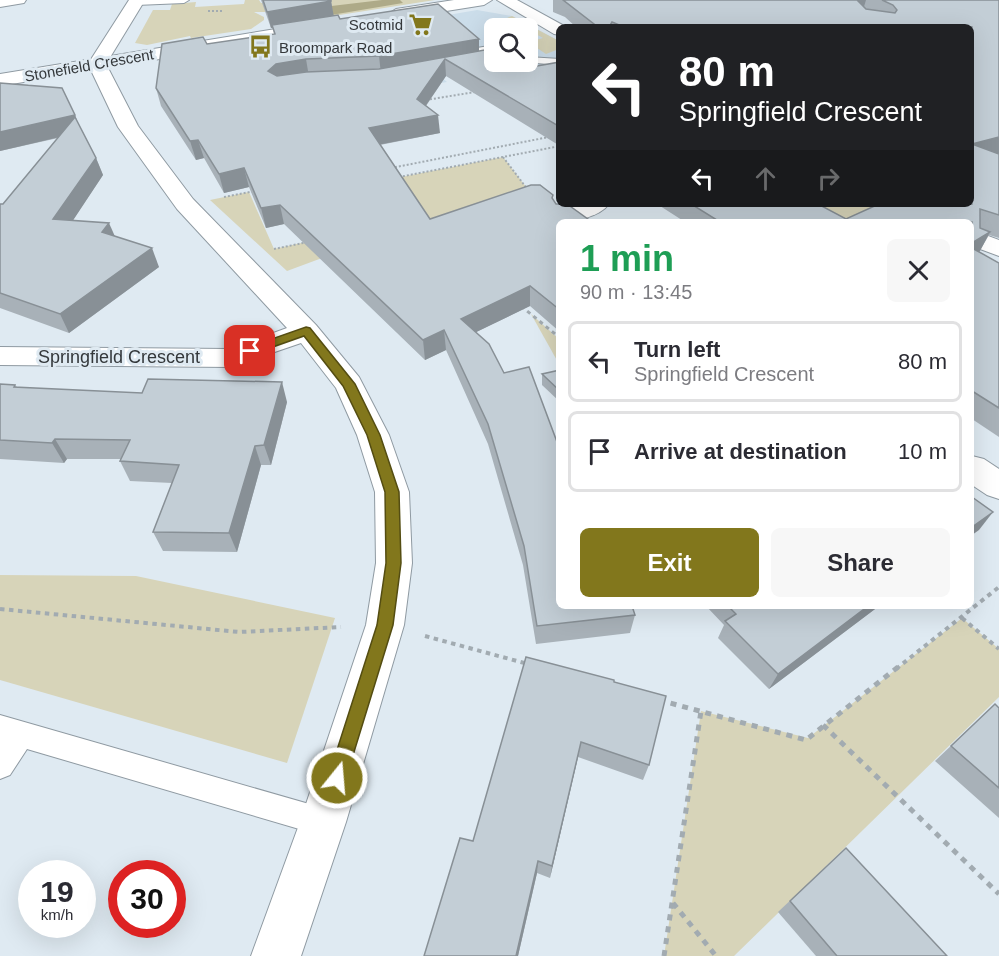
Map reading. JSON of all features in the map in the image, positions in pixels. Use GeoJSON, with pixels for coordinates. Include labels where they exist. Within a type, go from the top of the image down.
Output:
{"type":"FeatureCollection","features":[{"type":"Feature","properties":{"kind":"street"},"geometry":{"type":"LineString","coordinates":[[0,2],[18,0]]}},
{"type":"Feature","properties":{"kind":"street"},"geometry":{"type":"LineString","coordinates":[[377,17],[484,0]]}},
{"type":"Feature","properties":{"kind":"street"},"geometry":{"type":"LineString","coordinates":[[504,0],[556,28]]}},
{"type":"Feature","properties":{"kind":"street"},"geometry":{"type":"LineString","coordinates":[[137,1],[97,64],[128,127],[185,204],[306,331],[349,384],[373,435],[392,492],[394,563],[385,625],[323,822],[276,956]]}},
{"type":"Feature","properties":{"kind":"street","name":"Stonefield Crescent"},"geometry":{"type":"LineString","coordinates":[[0,80],[330,25]]}},
{"type":"Feature","properties":{"kind":"street"},"geometry":{"type":"LineString","coordinates":[[565,217],[590,207]]}},
{"type":"Feature","properties":{"kind":"street"},"geometry":{"type":"LineString","coordinates":[[597,207],[612,219]]}},
{"type":"Feature","properties":{"kind":"street"},"geometry":{"type":"LineString","coordinates":[[974,238],[999,249]]}},
{"type":"Feature","properties":{"kind":"street","name":"Springfield Crescent"},"geometry":{"type":"LineString","coordinates":[[0,356],[231,358],[306,331]]}},
{"type":"Feature","properties":{"kind":"street"},"geometry":{"type":"LineString","coordinates":[[974,469],[999,486]]}},
{"type":"Feature","properties":{"kind":"lane"},"geometry":{"type":"LineString","coordinates":[[137,1],[184,0]]}},
{"type":"Feature","properties":{"kind":"lane"},"geometry":{"type":"LineString","coordinates":[[439,57],[484,50]]}},
{"type":"Feature","properties":{"kind":"lane"},"geometry":{"type":"LineString","coordinates":[[450,67],[484,61]]}},
{"type":"Feature","properties":{"kind":"lane"},"geometry":{"type":"LineString","coordinates":[[538,61],[556,62]]}},
{"type":"Feature","properties":{"kind":"lane"},"geometry":{"type":"LineString","coordinates":[[0,765],[11,731],[323,822]]}},
{"type":"Feature","properties":{"kind":"path"},"geometry":{"type":"LineString","coordinates":[[423,100],[476,92]]}},
{"type":"Feature","properties":{"kind":"path"},"geometry":{"type":"LineString","coordinates":[[390,168],[555,136]]}},
{"type":"Feature","properties":{"kind":"path"},"geometry":{"type":"LineString","coordinates":[[387,163],[396,178],[556,147]]}},
{"type":"Feature","properties":{"kind":"path"},"geometry":{"type":"LineString","coordinates":[[503,157],[536,200],[552,215],[560,212],[565,217]]}},
{"type":"Feature","properties":{"kind":"path"},"geometry":{"type":"LineString","coordinates":[[185,204],[259,190]]}},
{"type":"Feature","properties":{"kind":"path"},"geometry":{"type":"LineString","coordinates":[[234,257],[308,242]]}},
{"type":"Feature","properties":{"kind":"path"},"geometry":{"type":"LineString","coordinates":[[513,300],[556,335]]}},
{"type":"Feature","properties":{"kind":"path"},"geometry":{"type":"LineString","coordinates":[[532,315],[541,310]]}},
{"type":"Feature","properties":{"kind":"path"},"geometry":{"type":"LineString","coordinates":[[974,608],[999,587]]}},
{"type":"Feature","properties":{"kind":"path"},"geometry":{"type":"LineString","coordinates":[[0,609],[239,632],[385,625],[532,665]]}},
{"type":"Feature","properties":{"kind":"path"},"geometry":{"type":"LineString","coordinates":[[656,699],[806,740],[973,609]]}},
{"type":"Feature","properties":{"kind":"path"},"geometry":{"type":"LineString","coordinates":[[962,618],[999,649]]}},
{"type":"Feature","properties":{"kind":"path"},"geometry":{"type":"LineString","coordinates":[[664,956],[701,711]]}},
{"type":"Feature","properties":{"kind":"path"},"geometry":{"type":"LineString","coordinates":[[823,725],[999,894]]}},
{"type":"Feature","properties":{"kind":"path"},"geometry":{"type":"LineString","coordinates":[[673,902],[716,956]]}},
{"type":"Feature","properties":{"kind":"shaded area"},"geometry":{"type":"Polygon","coordinates":[[[245,0],[259,0],[261,3],[294,0],[435,0],[314,19],[274,12],[254,12],[264,17],[264,20],[251,29],[191,38],[190,36],[147,45],[135,43],[153,10],[170,10],[172,4],[196,2],[195,7],[244,4],[245,0]]]}},
{"type":"Feature","properties":{"kind":"shaded area"},"geometry":{"type":"Polygon","coordinates":[[[400,0],[403,3],[325,16],[323,7],[400,0]]]}},
{"type":"Feature","properties":{"kind":"shaded area"},"geometry":{"type":"Polygon","coordinates":[[[477,10],[516,18],[484,18],[484,72],[538,72],[538,30],[556,39],[556,77],[439,75],[447,82],[376,94],[327,36],[477,10]]]}},
{"type":"Feature","properties":{"kind":"shaded area"},"geometry":{"type":"Polygon","coordinates":[[[538,30],[556,39],[556,50],[546,54],[538,49],[538,39],[543,38],[538,35],[538,30]]]}},
{"type":"Feature","properties":{"kind":"shaded area"},"geometry":{"type":"Polygon","coordinates":[[[503,157],[536,200],[433,237],[396,178],[503,157]]]}},
{"type":"Feature","properties":{"kind":"shaded area"},"geometry":{"type":"Polygon","coordinates":[[[249,192],[274,249],[406,220],[411,225],[287,271],[210,200],[249,192]]]}},
{"type":"Feature","properties":{"kind":"shaded area"},"geometry":{"type":"Polygon","coordinates":[[[785,207],[873,207],[899,219],[807,219],[785,207]]]}},
{"type":"Feature","properties":{"kind":"shaded area"},"geometry":{"type":"Polygon","coordinates":[[[531,314],[556,336],[556,359],[531,314]]]}},
{"type":"Feature","properties":{"kind":"shaded area"},"geometry":{"type":"Polygon","coordinates":[[[0,575],[136,576],[335,618],[287,763],[0,680],[0,575]]]}},
{"type":"Feature","properties":{"kind":"shaded area"},"geometry":{"type":"Polygon","coordinates":[[[962,618],[999,649],[999,697],[734,956],[664,956],[701,711],[808,738],[962,618]]]}},
{"type":"Feature","properties":{"kind":"building"},"geometry":{"type":"Polygon","coordinates":[[[263,0],[331,0],[331,1],[267,12],[263,0]]]}},
{"type":"Feature","properties":{"kind":"building"},"geometry":{"type":"Polygon","coordinates":[[[563,0],[857,0],[866,9],[895,13],[897,10],[893,5],[882,0],[999,0],[999,137],[974,143],[974,24],[617,24],[612,22],[611,24],[594,24],[563,0]]]}},
{"type":"Feature","properties":{"kind":"building"},"geometry":{"type":"Polygon","coordinates":[[[438,4],[479,39],[379,56],[306,59],[276,64],[268,71],[277,76],[306,72],[379,69],[484,50],[484,72],[538,72],[538,66],[556,63],[556,125],[445,59],[417,99],[438,115],[369,128],[430,219],[531,185],[540,185],[553,195],[556,207],[571,207],[588,219],[556,219],[556,307],[530,286],[461,319],[489,344],[504,373],[529,367],[556,439],[556,609],[633,609],[635,615],[537,626],[524,546],[488,424],[444,330],[423,340],[280,205],[261,208],[244,168],[219,174],[198,140],[190,141],[156,88],[162,44],[203,37],[207,44],[275,34],[272,25],[338,15],[340,19],[438,4]]]}},
{"type":"Feature","properties":{"kind":"building"},"geometry":{"type":"Polygon","coordinates":[[[0,83],[62,88],[75,115],[0,132],[0,83]]]}},
{"type":"Feature","properties":{"kind":"building"},"geometry":{"type":"Polygon","coordinates":[[[75,117],[96,158],[53,219],[109,223],[102,232],[152,248],[60,314],[0,293],[0,204],[3,204],[75,117]]]}},
{"type":"Feature","properties":{"kind":"building"},"geometry":{"type":"Polygon","coordinates":[[[974,145],[999,154],[999,215],[980,209],[980,228],[990,232],[974,242],[974,219],[846,219],[872,207],[974,207],[974,145]]]}},
{"type":"Feature","properties":{"kind":"building"},"geometry":{"type":"Polygon","coordinates":[[[696,207],[824,207],[846,219],[715,219],[696,207]]]}},
{"type":"Feature","properties":{"kind":"building"},"geometry":{"type":"Polygon","coordinates":[[[974,249],[999,263],[999,408],[974,392],[974,249]]]}},
{"type":"Feature","properties":{"kind":"building"},"geometry":{"type":"Polygon","coordinates":[[[556,371],[556,387],[542,374],[556,371]]]}},
{"type":"Feature","properties":{"kind":"building"},"geometry":{"type":"Polygon","coordinates":[[[148,379],[282,382],[264,445],[255,446],[229,533],[153,532],[179,465],[120,461],[130,440],[55,439],[52,443],[0,440],[0,384],[15,385],[14,387],[142,393],[148,379]]]}},
{"type":"Feature","properties":{"kind":"building"},"geometry":{"type":"Polygon","coordinates":[[[974,498],[993,512],[974,526],[974,498]]]}},
{"type":"Feature","properties":{"kind":"building"},"geometry":{"type":"Polygon","coordinates":[[[731,609],[864,609],[778,674],[725,621],[736,614],[731,609]]]}},
{"type":"Feature","properties":{"kind":"building"},"geometry":{"type":"Polygon","coordinates":[[[526,657],[666,696],[649,765],[581,742],[552,866],[538,861],[516,956],[424,956],[460,838],[473,841],[526,657]]]}},
{"type":"Feature","properties":{"kind":"building"},"geometry":{"type":"Polygon","coordinates":[[[995,704],[999,708],[999,788],[951,746],[995,704]]]}},
{"type":"Feature","properties":{"kind":"building"},"geometry":{"type":"Polygon","coordinates":[[[846,848],[947,956],[837,956],[790,901],[846,848]]]}},
{"type":"Feature","properties":{"kind":"place","name":"Scotmid"},"geometry":{"type":"Point","coordinates":[421,24]}},
{"type":"Feature","properties":{"kind":"place","name":"Broompark Road"},"geometry":{"type":"Point","coordinates":[261,47]}},
{"type":"Feature","properties":{"kind":"route"},"geometry":{"type":"LineString","coordinates":[[250,351],[306,331],[349,384],[373,435],[392,492],[394,563],[385,625],[337,778]]}}]}
